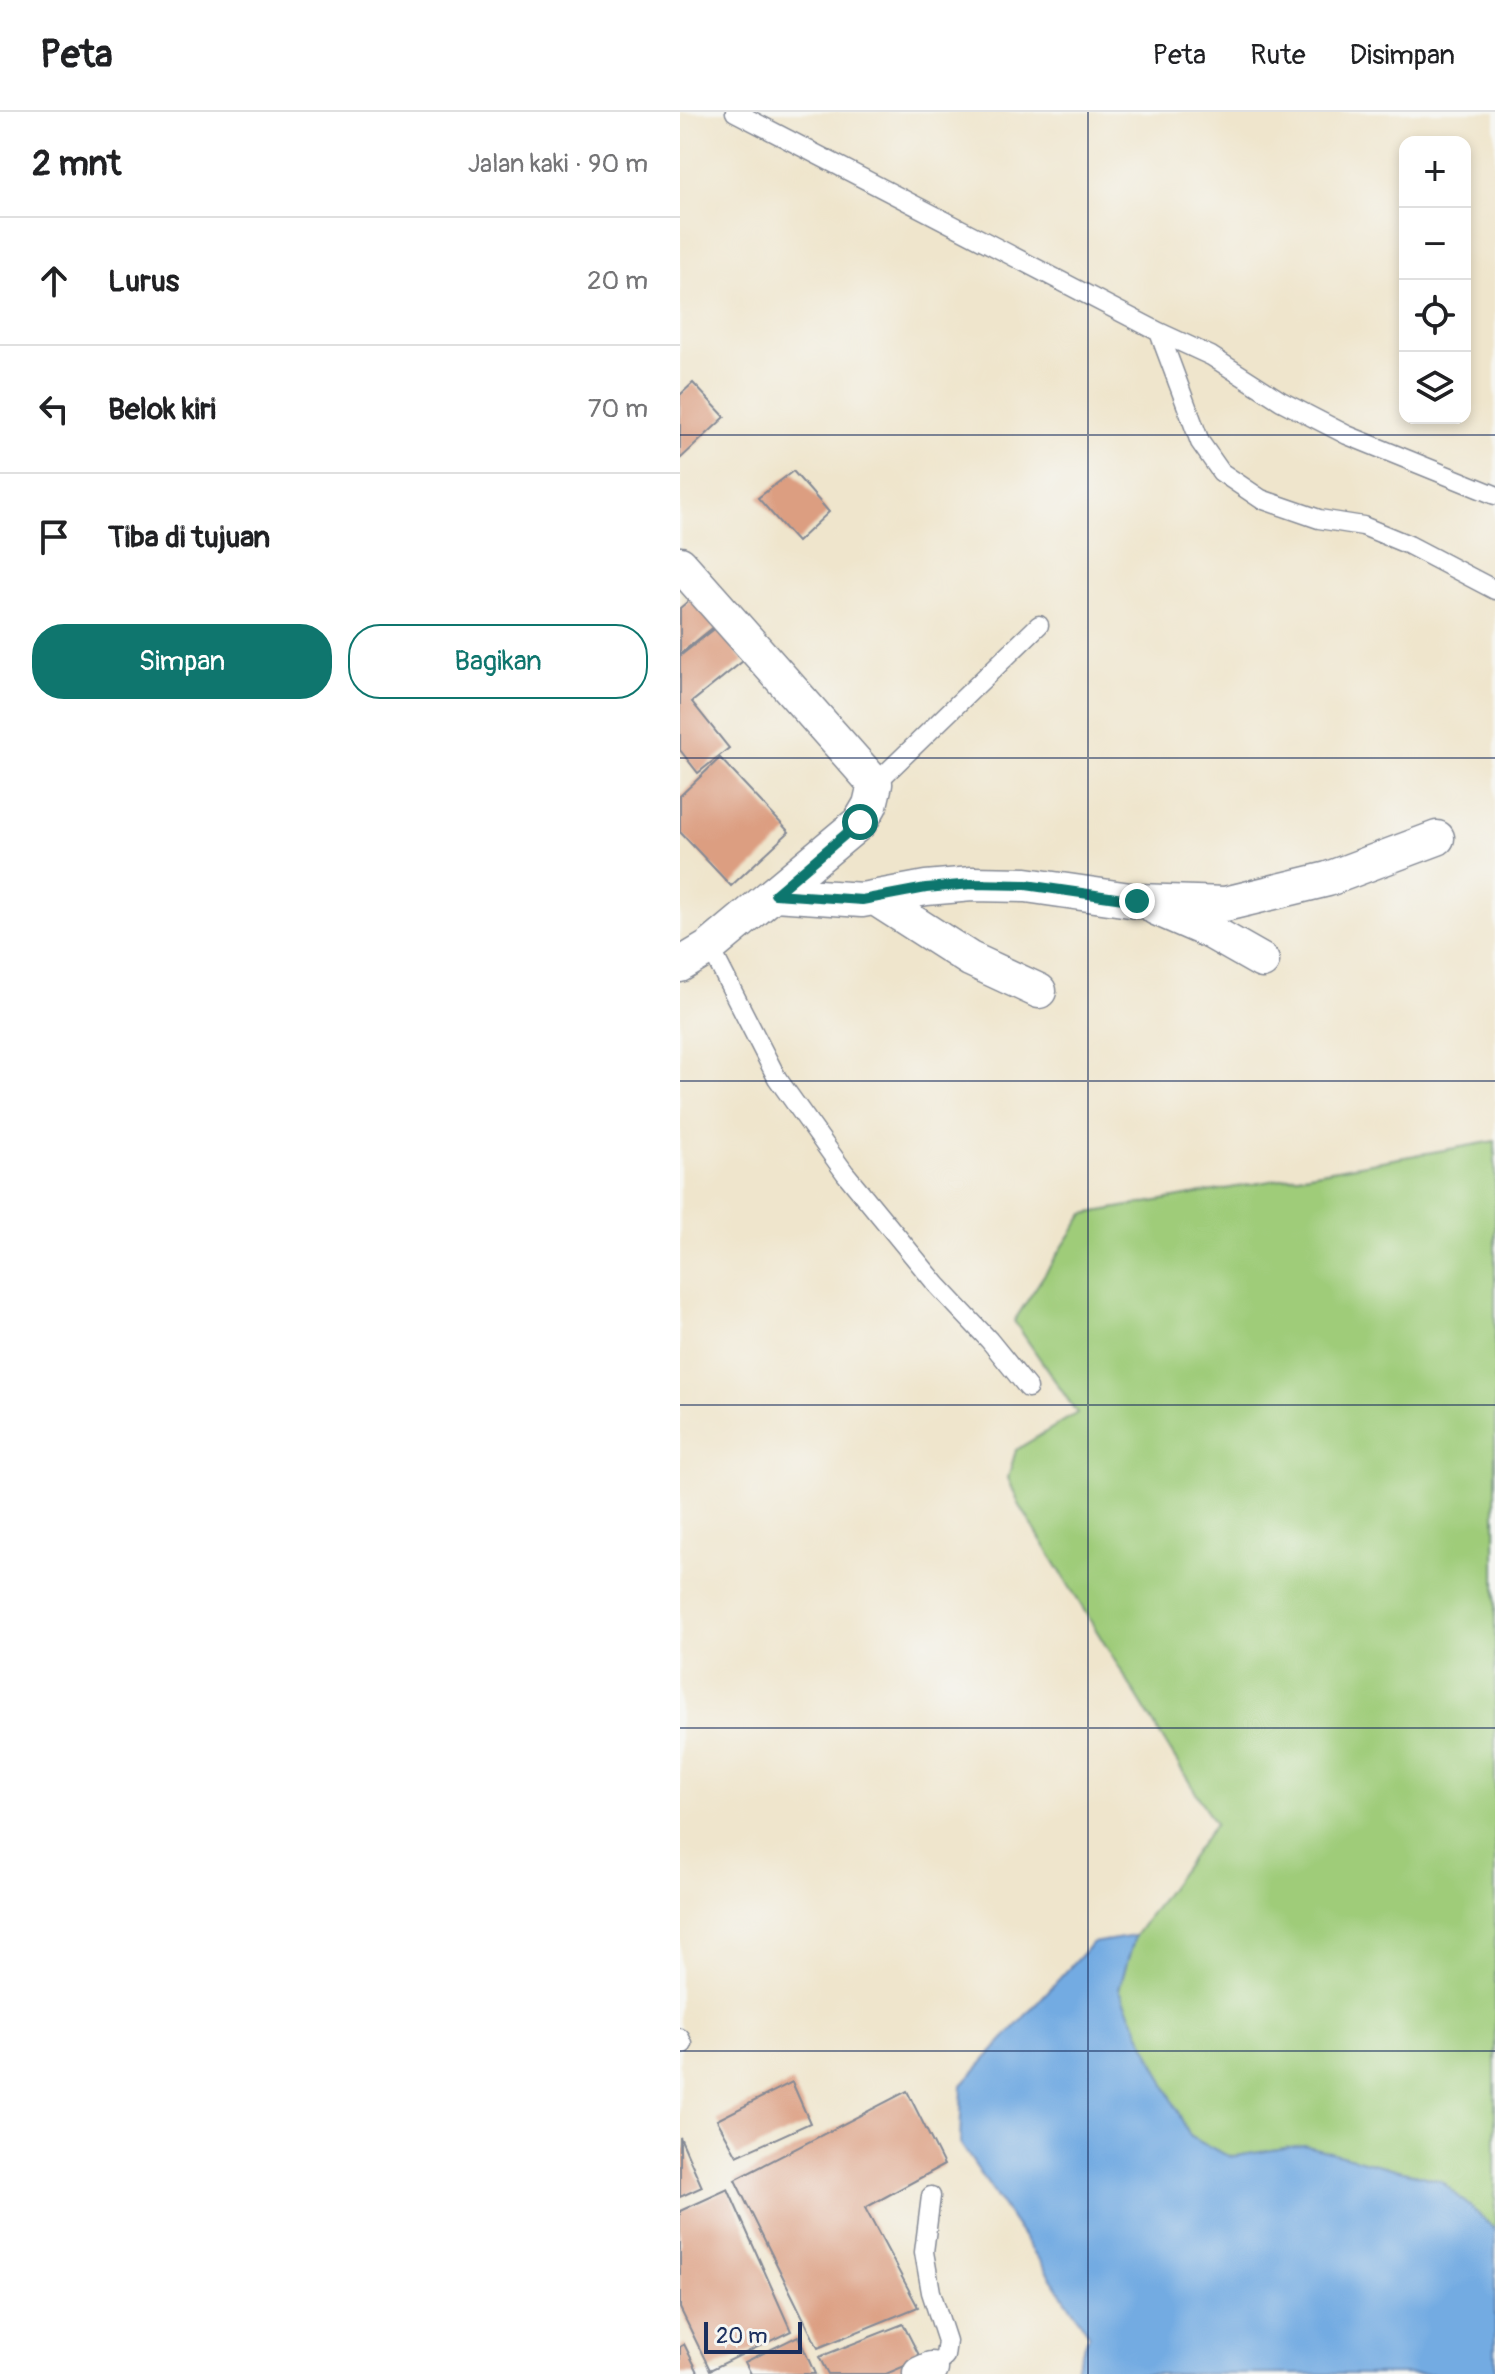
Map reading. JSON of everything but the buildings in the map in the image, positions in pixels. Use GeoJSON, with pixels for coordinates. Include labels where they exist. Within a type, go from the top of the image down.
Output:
{"type":"FeatureCollection","features":[{"type":"Feature","properties":{"kind":"street"},"geometry":{"type":"LineString","coordinates":[[680,965],[710,947],[860,822],[870,805],[875,784],[686,582]]}},
{"type":"Feature","properties":{"kind":"street"},"geometry":{"type":"LineString","coordinates":[[775,894],[862,900],[926,888],[972,884],[1026,885],[1137,901],[1225,904],[1328,879],[1437,838]]}},
{"type":"Feature","properties":{"kind":"street"},"geometry":{"type":"LineString","coordinates":[[875,898],[970,959],[1039,991]]}},
{"type":"Feature","properties":{"kind":"street"},"geometry":{"type":"LineString","coordinates":[[1137,901],[1211,932],[1262,961]]}},
{"type":"Feature","properties":{"kind":"lane"},"geometry":{"type":"LineString","coordinates":[[735,112],[1211,356],[1281,401],[1347,435],[1495,495]]}},
{"type":"Feature","properties":{"kind":"lane"},"geometry":{"type":"LineString","coordinates":[[1159,332],[1200,442],[1221,472],[1261,499],[1319,519],[1363,526],[1409,545],[1495,590]]}},
{"type":"Feature","properties":{"kind":"lane"},"geometry":{"type":"LineString","coordinates":[[875,784],[1039,625]]}},
{"type":"Feature","properties":{"kind":"lane"},"geometry":{"type":"LineString","coordinates":[[710,947],[785,1090],[845,1173],[937,1285],[989,1340],[1028,1388]]}},
{"type":"Feature","properties":{"kind":"lane"},"geometry":{"type":"LineString","coordinates":[[925,2371],[945,2356],[947,2341],[931,2292],[924,2252],[931,2196]]}},
{"type":"Feature","properties":{"kind":"green space"},"geometry":{"type":"Polygon","coordinates":[[[1495,1141],[1495,2229],[1441,2181],[1303,2145],[1230,2157],[1190,2137],[1119,1989],[1135,1936],[1215,1824],[1019,1504],[1008,1478],[1016,1450],[1077,1413],[1014,1321],[1084,1214],[1495,1141]]]}},
{"type":"Feature","properties":{"kind":"water"},"geometry":{"type":"Polygon","coordinates":[[[1135,1936],[1119,1989],[1190,2137],[1230,2157],[1303,2145],[1441,2181],[1495,2229],[1495,2374],[1073,2374],[1089,2334],[960,2143],[962,2085],[1092,1943],[1135,1936]]]}},
{"type":"Feature","properties":{"kind":"route"},"geometry":{"type":"LineString","coordinates":[[860,822],[775,894],[862,900],[926,888],[972,884],[1026,885],[1137,901]]}}]}
